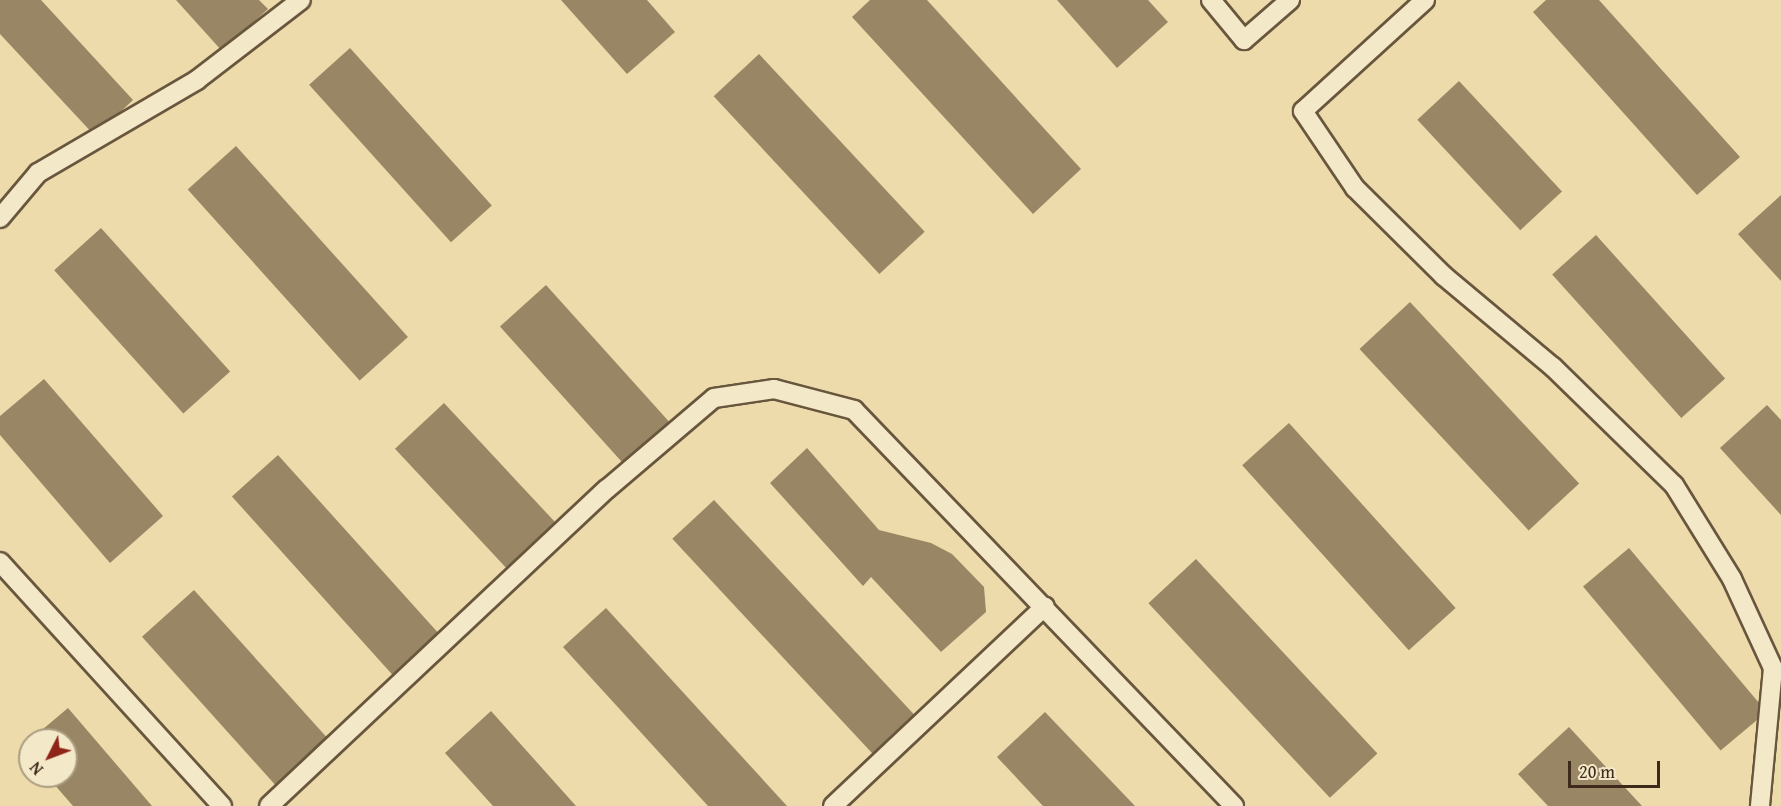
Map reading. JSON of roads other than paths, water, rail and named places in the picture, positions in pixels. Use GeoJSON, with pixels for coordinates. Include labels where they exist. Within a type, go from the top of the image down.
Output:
{"type":"FeatureCollection","features":[{"type":"Feature","properties":{"kind":"lane"},"geometry":{"type":"LineString","coordinates":[[0,218],[38,173],[197,80],[301,0]]}},
{"type":"Feature","properties":{"kind":"lane"},"geometry":{"type":"LineString","coordinates":[[1211,0],[1244,40],[1290,0]]}},
{"type":"Feature","properties":{"kind":"lane"},"geometry":{"type":"LineString","coordinates":[[1425,0],[1303,111],[1364,196],[1444,276],[1553,367],[1674,485],[1732,579],[1773,668],[1760,806]]}},
{"type":"Feature","properties":{"kind":"lane"},"geometry":{"type":"LineString","coordinates":[[269,806],[607,489],[714,398],[774,389],[854,410],[1045,606],[1234,806]]}},
{"type":"Feature","properties":{"kind":"lane"},"geometry":{"type":"LineString","coordinates":[[0,562],[222,806]]}},
{"type":"Feature","properties":{"kind":"lane"},"geometry":{"type":"LineString","coordinates":[[833,806],[1045,606]]}}]}
